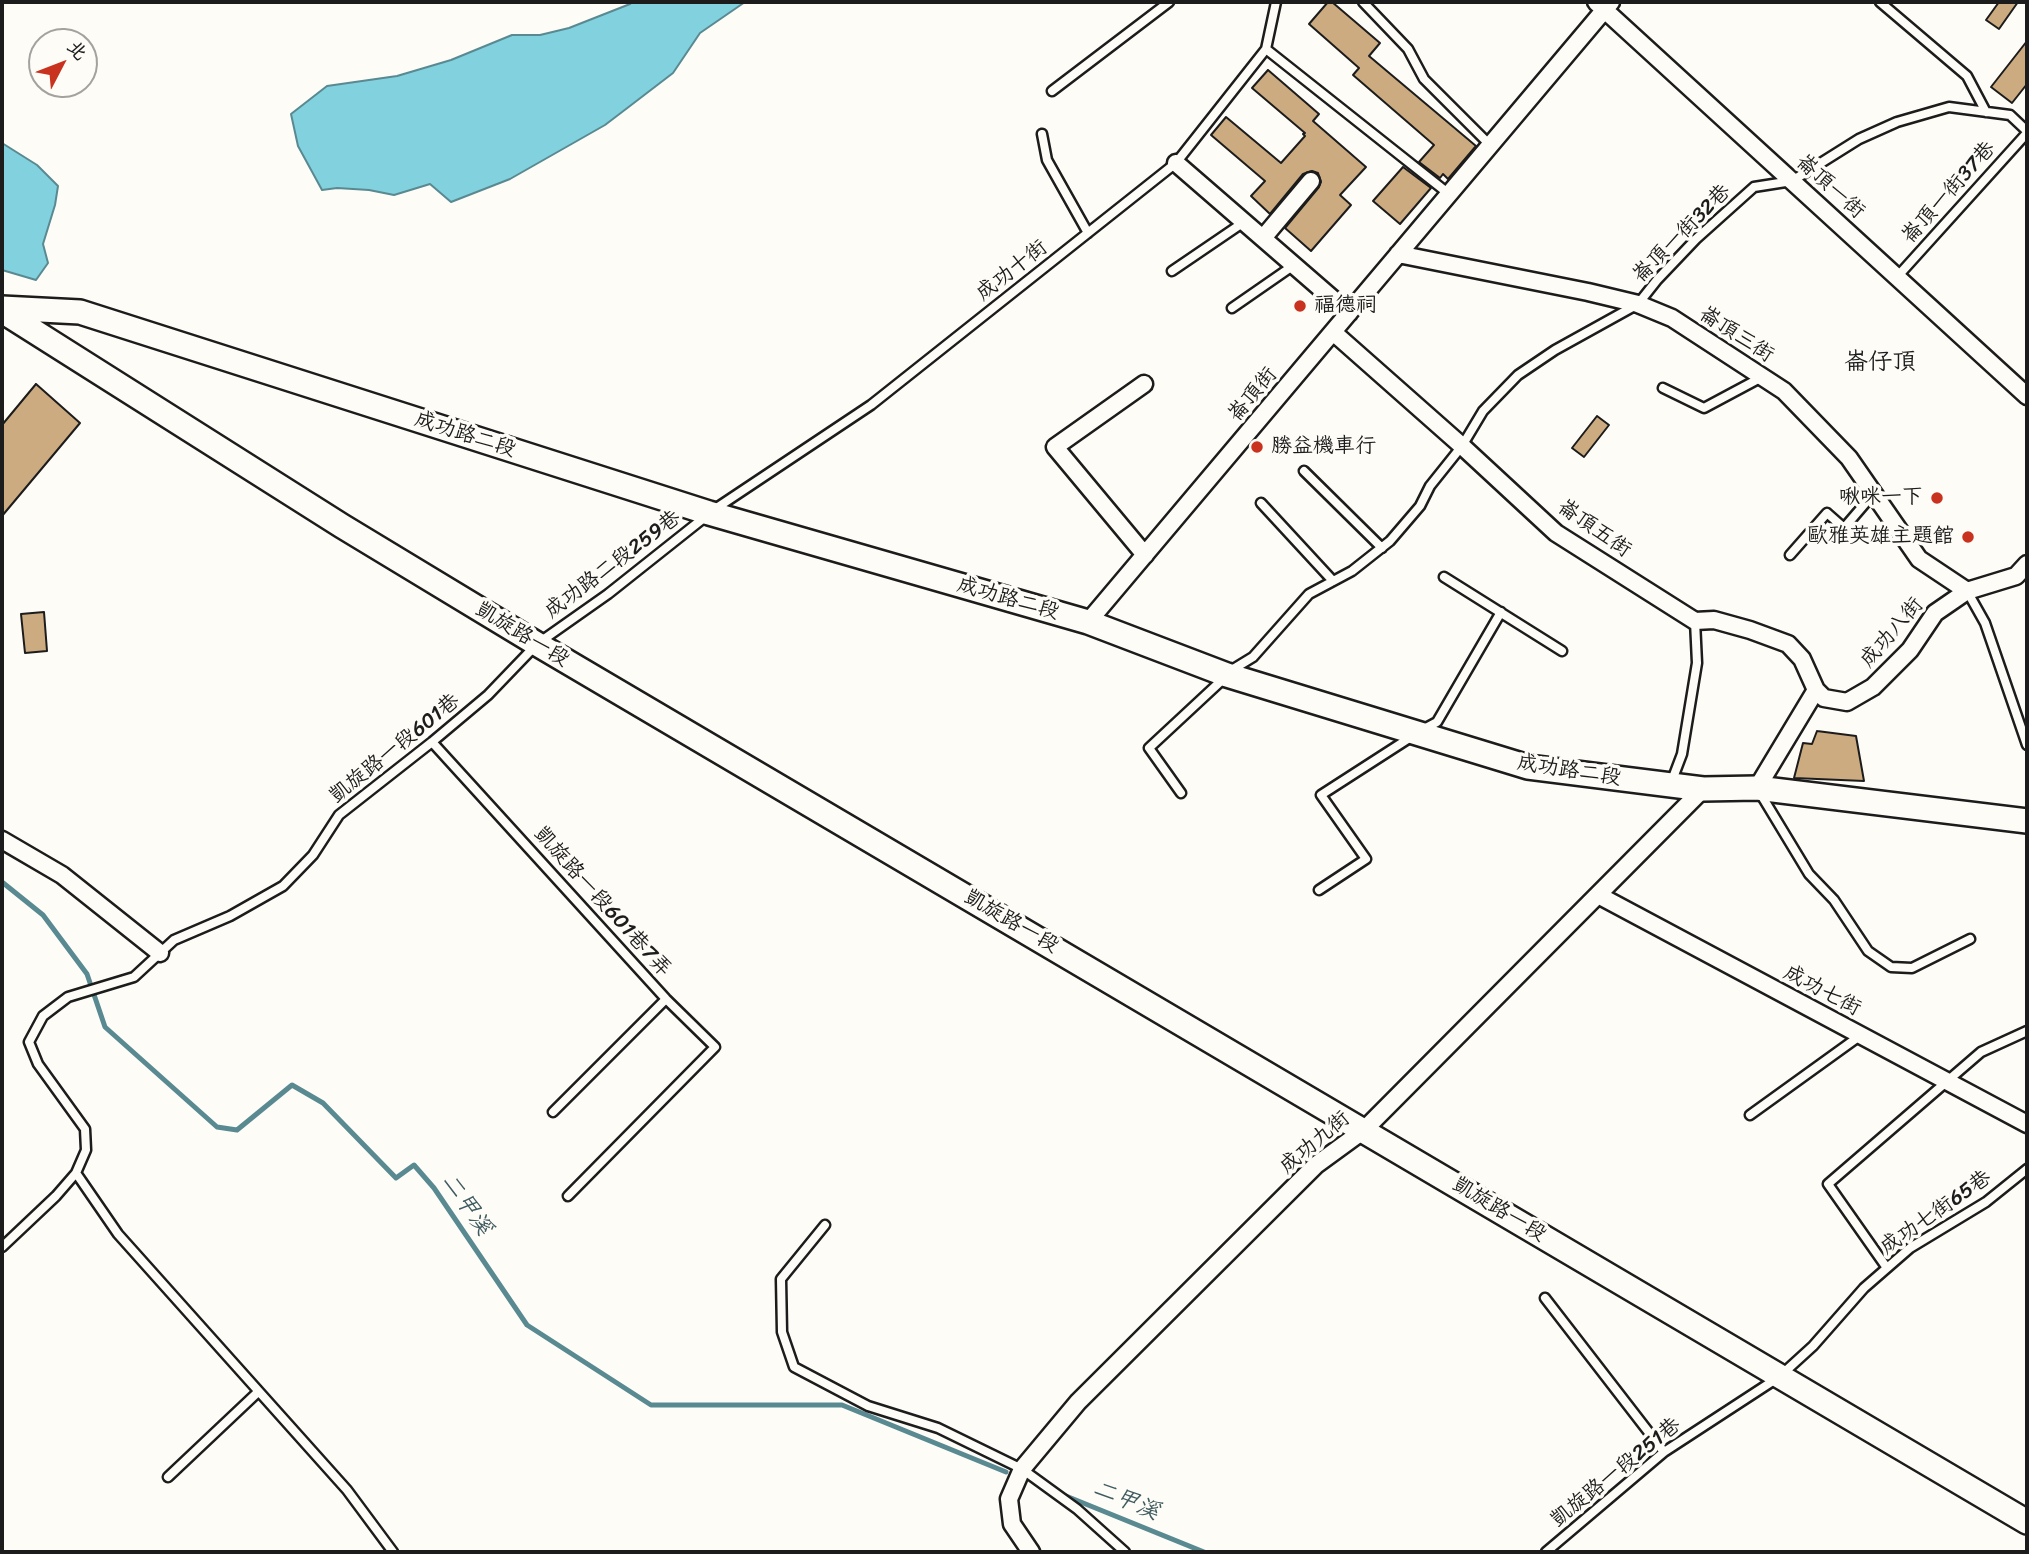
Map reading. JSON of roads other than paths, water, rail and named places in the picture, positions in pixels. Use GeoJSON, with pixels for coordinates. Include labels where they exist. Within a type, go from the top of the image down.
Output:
{"type":"FeatureCollection","features":[{"type":"Feature","properties":{"kind":"street","name":"崙頂街"},"geometry":{"type":"LineString","coordinates":[[1088,622],[1490,145],[1604,5]]}},
{"type":"Feature","properties":{"kind":"street","name":"崙頂一街"},"geometry":{"type":"LineString","coordinates":[[1604,5],[2027,396]]}},
{"type":"Feature","properties":{"kind":"street"},"geometry":{"type":"LineString","coordinates":[[1176,163],[1349,313]]}},
{"type":"Feature","properties":{"kind":"street"},"geometry":{"type":"LineString","coordinates":[[1263,238],[1311,181]]}},
{"type":"Feature","properties":{"kind":"street","name":"崙頂三街"},"geometry":{"type":"LineString","coordinates":[[1398,254],[1588,292],[1638,304],[1672,318],[1784,391],[1849,458],[1919,559],[1967,591]]}},
{"type":"Feature","properties":{"kind":"street","name":"成功路二段"},"geometry":{"type":"LineString","coordinates":[[2,309],[80,312],[709,513],[1088,622],[1227,676],[1528,767],[1703,789],[1757,789],[2027,821]]}},
{"type":"Feature","properties":{"kind":"street","name":"凱旋路一段"},"geometry":{"type":"LineString","coordinates":[[2,309],[342,526],[537,644],[2027,1522]]}},
{"type":"Feature","properties":{"kind":"street","name":"崙頂五街"},"geometry":{"type":"LineString","coordinates":[[1333,332],[1556,533],[1695,621],[1714,620],[1750,629],[1788,644],[1802,659],[1816,690]]}},
{"type":"Feature","properties":{"kind":"street"},"geometry":{"type":"LineString","coordinates":[[1144,384],[1055,447],[1145,555]]}},
{"type":"Feature","properties":{"kind":"street","name":"成功八街"},"geometry":{"type":"LineString","coordinates":[[1816,690],[1824,698],[1847,702],[1873,687],[1910,650],[1935,613],[1967,591],[2023,574]]}},
{"type":"Feature","properties":{"kind":"street"},"geometry":{"type":"LineString","coordinates":[[1757,789],[1816,690]]}},
{"type":"Feature","properties":{"kind":"street","name":"成功九街"},"geometry":{"type":"LineString","coordinates":[[1031,1552],[1012,1524],[1009,1499],[1022,1469],[1078,1402],[1315,1166],[1364,1130],[1703,789]]}},
{"type":"Feature","properties":{"kind":"street"},"geometry":{"type":"LineString","coordinates":[[2,840],[62,875],[160,953]]}},
{"type":"Feature","properties":{"kind":"street","name":"成功七街"},"geometry":{"type":"LineString","coordinates":[[1598,895],[2027,1124]]}},
{"type":"Feature","properties":{"kind":"lane"},"geometry":{"type":"LineString","coordinates":[[1052,91],[1168,2]]}},
{"type":"Feature","properties":{"kind":"lane","name":"成功十街"},"geometry":{"type":"LineString","coordinates":[[709,513],[871,405],[1176,163],[1266,49],[1276,2]]}},
{"type":"Feature","properties":{"kind":"lane"},"geometry":{"type":"LineString","coordinates":[[1363,2],[1408,49],[1424,79],[1490,145]]}},
{"type":"Feature","properties":{"kind":"lane"},"geometry":{"type":"LineString","coordinates":[[1880,2],[1967,76],[1986,112]]}},
{"type":"Feature","properties":{"kind":"lane"},"geometry":{"type":"LineString","coordinates":[[1266,49],[1449,194]]}},
{"type":"Feature","properties":{"kind":"lane"},"geometry":{"type":"LineString","coordinates":[[1792,181],[1859,139],[1897,122],[1949,107],[2010,115],[2027,132]]}},
{"type":"Feature","properties":{"kind":"lane","name":"崙頂一街37巷"},"geometry":{"type":"LineString","coordinates":[[1897,277],[2027,132]]}},
{"type":"Feature","properties":{"kind":"lane"},"geometry":{"type":"LineString","coordinates":[[1042,134],[1046,160],[1088,233]]}},
{"type":"Feature","properties":{"kind":"lane","name":"崙頂一街32巷"},"geometry":{"type":"LineString","coordinates":[[1638,304],[1696,239],[1754,187],[1792,181]]}},
{"type":"Feature","properties":{"kind":"lane"},"geometry":{"type":"LineString","coordinates":[[1172,271],[1244,222]]}},
{"type":"Feature","properties":{"kind":"lane"},"geometry":{"type":"LineString","coordinates":[[1232,308],[1294,265]]}},
{"type":"Feature","properties":{"kind":"lane"},"geometry":{"type":"LineString","coordinates":[[1181,793],[1149,748],[1227,676],[1253,657],[1309,594],[1352,571],[1391,541],[1420,506],[1430,486],[1462,446],[1483,411],[1518,375],[1555,350],[1638,304]]}},
{"type":"Feature","properties":{"kind":"lane"},"geometry":{"type":"LineString","coordinates":[[1662,388],[1704,408],[1762,377]]}},
{"type":"Feature","properties":{"kind":"lane"},"geometry":{"type":"LineString","coordinates":[[1304,471],[1381,548]]}},
{"type":"Feature","properties":{"kind":"lane"},"geometry":{"type":"LineString","coordinates":[[1790,555],[1826,513],[1844,528],[1874,493]]}},
{"type":"Feature","properties":{"kind":"lane"},"geometry":{"type":"LineString","coordinates":[[1261,503],[1333,580]]}},
{"type":"Feature","properties":{"kind":"lane","name":"成功路二段259巷"},"geometry":{"type":"LineString","coordinates":[[537,644],[608,594],[709,513]]}},
{"type":"Feature","properties":{"kind":"lane"},"geometry":{"type":"LineString","coordinates":[[1444,577],[1562,651]]}},
{"type":"Feature","properties":{"kind":"lane"},"geometry":{"type":"LineString","coordinates":[[1967,591],[1985,623],[2027,745]]}},
{"type":"Feature","properties":{"kind":"lane"},"geometry":{"type":"LineString","coordinates":[[1319,890],[1366,859],[1321,794],[1437,722],[1500,612]]}},
{"type":"Feature","properties":{"kind":"lane"},"geometry":{"type":"LineString","coordinates":[[1670,785],[1682,754],[1697,663],[1695,621]]}},
{"type":"Feature","properties":{"kind":"lane","name":"凱旋路一段601巷"},"geometry":{"type":"LineString","coordinates":[[76,1173],[86,1150],[85,1129],[38,1064],[29,1042],[43,1016],[68,997],[134,976],[174,940],[230,916],[283,886],[313,855],[339,816],[488,695],[537,644]]}},
{"type":"Feature","properties":{"kind":"lane","name":"凱旋路一段601巷7弄"},"geometry":{"type":"LineString","coordinates":[[432,742],[666,999],[553,1112]]}},
{"type":"Feature","properties":{"kind":"lane"},"geometry":{"type":"LineString","coordinates":[[1757,789],[1809,874],[1834,900],[1868,950],[1891,967],[1912,968],[1970,939]]}},
{"type":"Feature","properties":{"kind":"lane"},"geometry":{"type":"LineString","coordinates":[[568,1196],[715,1047],[666,999]]}},
{"type":"Feature","properties":{"kind":"lane"},"geometry":{"type":"LineString","coordinates":[[1886,1268],[1828,1184],[1981,1052],[2027,1031]]}},
{"type":"Feature","properties":{"kind":"lane"},"geometry":{"type":"LineString","coordinates":[[1750,1115],[1861,1035]]}},
{"type":"Feature","properties":{"kind":"lane","name":"成功七街65巷"},"geometry":{"type":"LineString","coordinates":[[1779,1377],[1813,1346],[1864,1288],[1886,1268],[1910,1248],[1986,1202],[2027,1169]]}},
{"type":"Feature","properties":{"kind":"lane"},"geometry":{"type":"LineString","coordinates":[[2,1247],[76,1173],[118,1234],[347,1490],[393,1552]]}},
{"type":"Feature","properties":{"kind":"lane"},"geometry":{"type":"LineString","coordinates":[[825,1225],[781,1279],[782,1332],[794,1367],[868,1406],[938,1428],[1022,1469],[1077,1509],[1125,1552]]}},
{"type":"Feature","properties":{"kind":"lane"},"geometry":{"type":"LineString","coordinates":[[1545,1298],[1664,1452]]}},
{"type":"Feature","properties":{"kind":"lane","name":"凱旋路一段251巷"},"geometry":{"type":"LineString","coordinates":[[1546,1552],[1664,1452],[1779,1377]]}},
{"type":"Feature","properties":{"kind":"lane"},"geometry":{"type":"LineString","coordinates":[[168,1477],[258,1392]]}},
{"type":"Feature","properties":{"kind":"water"},"geometry":{"type":"Polygon","coordinates":[[[632,2],[745,2],[700,33],[673,73],[605,125],[510,179],[451,202],[430,184],[394,195],[369,190],[322,190],[298,146],[291,114],[327,86],[397,76],[451,60],[512,35],[540,35],[569,28],[632,2]]]}},
{"type":"Feature","properties":{"kind":"water"},"geometry":{"type":"Polygon","coordinates":[[[2,143],[37,165],[58,186],[43,244],[48,263],[36,280],[2,270],[2,143]]]}},
{"type":"Feature","properties":{"kind":"waterway","name":"二甲溪"},"geometry":{"type":"LineString","coordinates":[[2,882],[43,915],[87,974],[105,1027],[217,1127],[237,1130],[292,1085],[323,1103],[396,1178],[414,1165],[434,1188],[527,1325],[651,1405],[842,1405],[1006,1472]]}},
{"type":"Feature","properties":{"kind":"waterway","name":"二甲溪"},"geometry":{"type":"LineString","coordinates":[[1061,1494],[1204,1552]]}},
{"type":"Feature","properties":{"kind":"place","name":"福德祠"},"geometry":{"type":"Point","coordinates":[1300,306]}},
{"type":"Feature","properties":{"kind":"place","name":"勝益機車行"},"geometry":{"type":"Point","coordinates":[1257,447]}},
{"type":"Feature","properties":{"kind":"place","name":"啾咪一下"},"geometry":{"type":"Point","coordinates":[1937,498]}},
{"type":"Feature","properties":{"kind":"place","name":"歐雅英雄主題館"},"geometry":{"type":"Point","coordinates":[1968,537]}},
{"type":"Feature","properties":{"kind":"district","name":"崙仔頂"},"geometry":{"type":"Point","coordinates":[1880,363]}}]}
